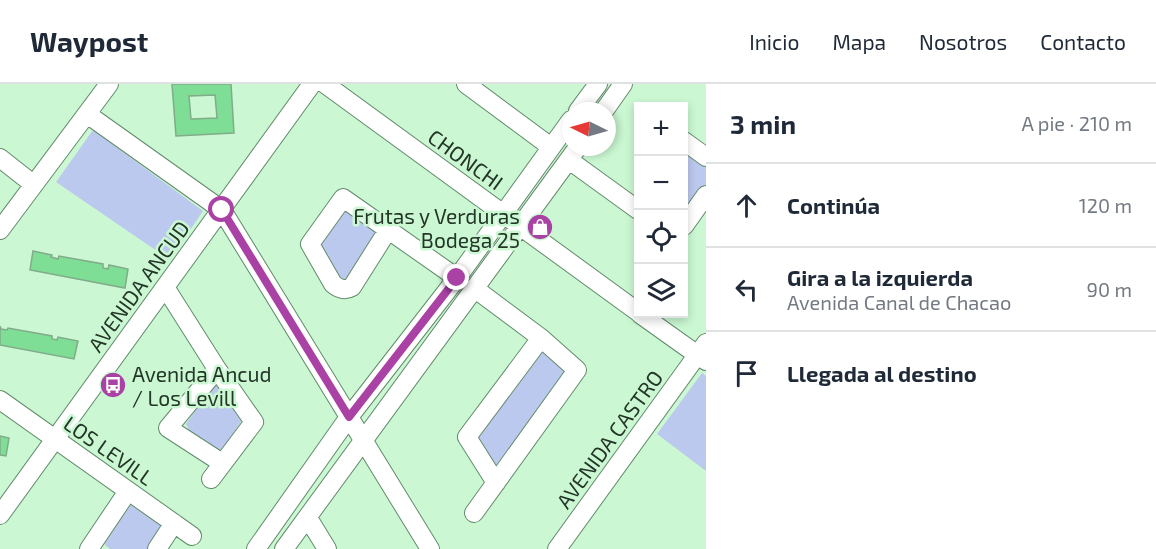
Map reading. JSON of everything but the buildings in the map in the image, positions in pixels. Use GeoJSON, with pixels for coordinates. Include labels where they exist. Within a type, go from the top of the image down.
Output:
{"type":"FeatureCollection","features":[{"type":"Feature","properties":{"kind":"street"},"geometry":{"type":"LineString","coordinates":[[0,231],[109,84]]}},
{"type":"Feature","properties":{"kind":"street","name":"AVENIDA ANCUD"},"geometry":{"type":"LineString","coordinates":[[0,515],[312,84]]}},
{"type":"Feature","properties":{"kind":"street","name":"CHONCHI"},"geometry":{"type":"LineString","coordinates":[[325,84],[634,309]]}},
{"type":"Feature","properties":{"kind":"street"},"geometry":{"type":"LineString","coordinates":[[466,84],[492,91],[551,147]]}},
{"type":"Feature","properties":{"kind":"street"},"geometry":{"type":"LineString","coordinates":[[585,102],[598,84]]}},
{"type":"Feature","properties":{"kind":"street"},"geometry":{"type":"LineString","coordinates":[[610,102],[623,84]]}},
{"type":"Feature","properties":{"kind":"street"},"geometry":{"type":"LineString","coordinates":[[87,114],[222,210],[430,549]]}},
{"type":"Feature","properties":{"kind":"street"},"geometry":{"type":"LineString","coordinates":[[256,549],[349,417],[457,278],[562,132]]}},
{"type":"Feature","properties":{"kind":"street"},"geometry":{"type":"LineString","coordinates":[[688,144],[706,157]]}},
{"type":"Feature","properties":{"kind":"street"},"geometry":{"type":"LineString","coordinates":[[284,549],[571,156]]}},
{"type":"Feature","properties":{"kind":"street"},"geometry":{"type":"LineString","coordinates":[[577,156],[634,203]]}},
{"type":"Feature","properties":{"kind":"street"},"geometry":{"type":"LineString","coordinates":[[0,158],[33,184]]}},
{"type":"Feature","properties":{"kind":"street"},"geometry":{"type":"LineString","coordinates":[[688,220],[706,195]]}},
{"type":"Feature","properties":{"kind":"street"},"geometry":{"type":"LineString","coordinates":[[388,230],[348,289],[338,289],[333,284],[310,244],[343,198],[457,278]]}},
{"type":"Feature","properties":{"kind":"street"},"geometry":{"type":"LineString","coordinates":[[165,288],[254,422],[210,479]]}},
{"type":"Feature","properties":{"kind":"street"},"geometry":{"type":"LineString","coordinates":[[474,288],[541,338],[577,370],[474,513]]}},
{"type":"Feature","properties":{"kind":"street","name":"CHONCHI"},"geometry":{"type":"LineString","coordinates":[[647,318],[703,353]]}},
{"type":"Feature","properties":{"kind":"street"},"geometry":{"type":"LineString","coordinates":[[495,483],[467,437],[541,338]]}},
{"type":"Feature","properties":{"kind":"street","name":"AVENIDA CASTRO"},"geometry":{"type":"LineString","coordinates":[[557,549],[703,353]]}},
{"type":"Feature","properties":{"kind":"street"},"geometry":{"type":"LineString","coordinates":[[217,369],[168,428],[222,463]]}},
{"type":"Feature","properties":{"kind":"street","name":"LOS LEVILL"},"geometry":{"type":"LineString","coordinates":[[0,400],[192,536]]}},
{"type":"Feature","properties":{"kind":"street"},"geometry":{"type":"LineString","coordinates":[[94,547],[128,491]]}},
{"type":"Feature","properties":{"kind":"street"},"geometry":{"type":"LineString","coordinates":[[308,518],[327,549]]}},
{"type":"Feature","properties":{"kind":"street"},"geometry":{"type":"LineString","coordinates":[[157,549],[174,523]]}},
{"type":"Feature","properties":{"kind":"shaded area"},"geometry":{"type":"Polygon","coordinates":[[[93,130],[203,211],[170,260],[56,182],[93,130]]]}},
{"type":"Feature","properties":{"kind":"shaded area"},"geometry":{"type":"Polygon","coordinates":[[[688,153],[706,163],[706,184],[688,209],[688,153]]]}},
{"type":"Feature","properties":{"kind":"shaded area"},"geometry":{"type":"Polygon","coordinates":[[[343,207],[379,232],[348,279],[339,280],[316,246],[343,207]]]}},
{"type":"Feature","properties":{"kind":"shaded area"},"geometry":{"type":"Polygon","coordinates":[[[540,348],[569,365],[497,469],[475,438],[540,348]]]}},
{"type":"Feature","properties":{"kind":"shaded area"},"geometry":{"type":"Polygon","coordinates":[[[702,373],[706,376],[706,471],[657,434],[702,373]]]}},
{"type":"Feature","properties":{"kind":"shaded area"},"geometry":{"type":"Polygon","coordinates":[[[218,384],[242,420],[223,449],[217,450],[190,432],[186,424],[213,386],[218,384]]]}},
{"type":"Feature","properties":{"kind":"shaded area"},"geometry":{"type":"Polygon","coordinates":[[[133,504],[165,524],[151,549],[110,549],[105,545],[104,540],[127,506],[133,504]]]}},
{"type":"Feature","properties":{"kind":"place","name":"Frutas y Verduras Bodega 25"},"geometry":{"type":"Point","coordinates":[540,227]}},
{"type":"Feature","properties":{"kind":"place","name":"Avenida Ancud / Los Levill"},"geometry":{"type":"Point","coordinates":[113,385]}},
{"type":"Feature","properties":{"kind":"route"},"geometry":{"type":"LineString","coordinates":[[222,210],[349,417],[457,278]]}}]}
